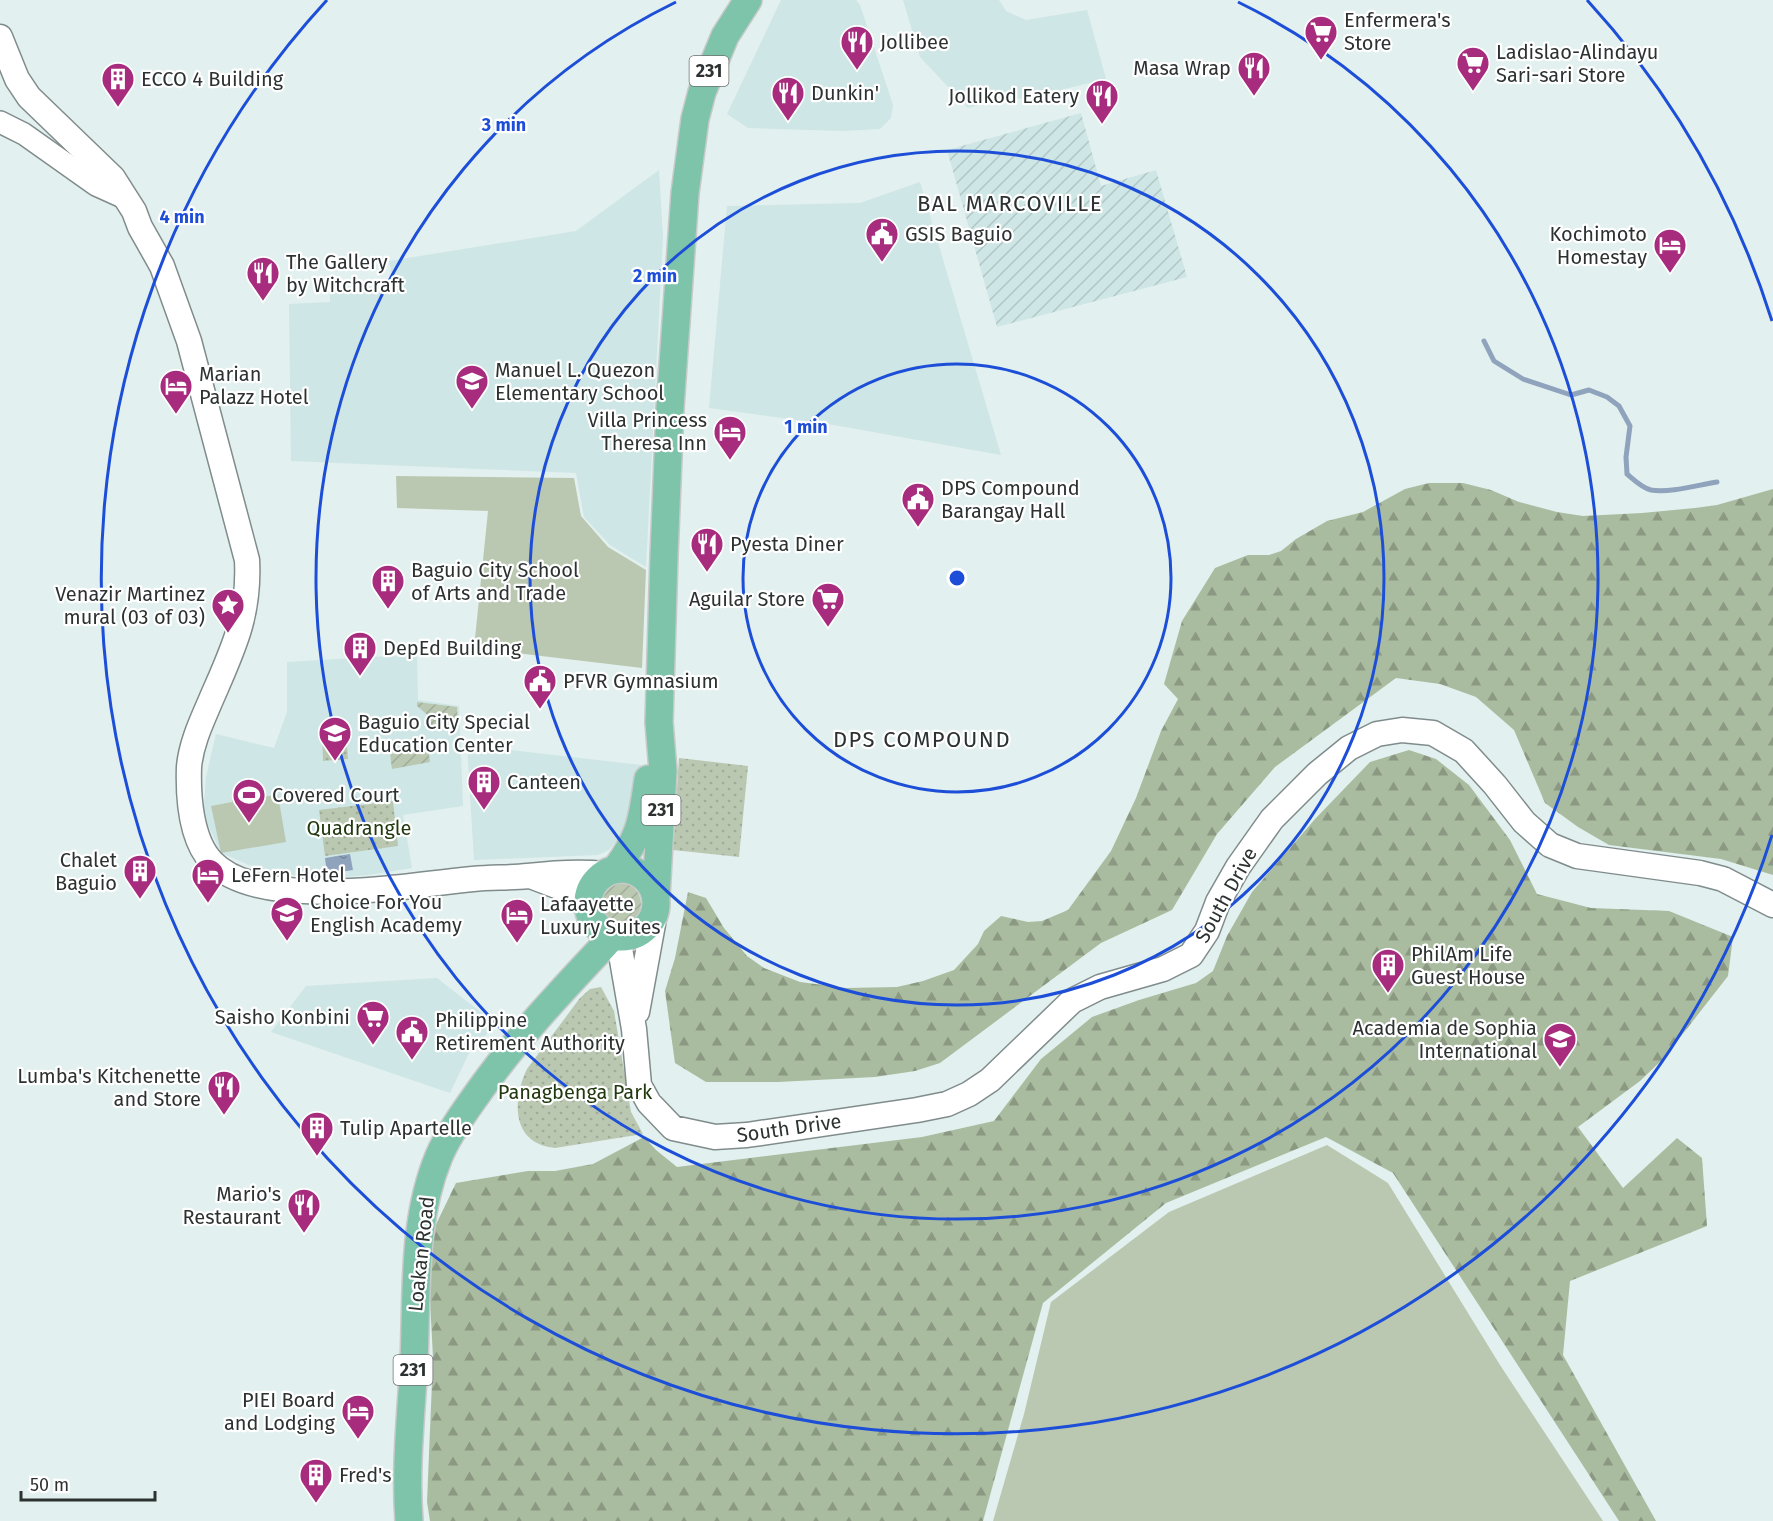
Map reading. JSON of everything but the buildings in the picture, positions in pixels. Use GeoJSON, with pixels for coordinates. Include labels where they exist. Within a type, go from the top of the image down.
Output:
{"type":"FeatureCollection","features":[{"type":"Feature","properties":{"kind":"main road","name":"231"},"geometry":{"type":"LineString","coordinates":[[656,905],[663,771],[659,722],[670,408],[690,150],[695,119],[711,65],[725,36],[748,0]]}},
{"type":"Feature","properties":{"kind":"main road"},"geometry":{"type":"LineString","coordinates":[[0,37],[17,79],[29,97],[112,178],[135,211],[140,227],[162,266],[179,310],[247,560],[247,597],[239,634],[195,738],[189,765],[192,820],[199,843],[212,862],[231,875],[251,883],[322,892],[569,872],[627,869],[639,873],[651,884],[656,905],[651,922],[640,932],[630,936],[603,926],[567,890],[544,880],[527,876]]}},
{"type":"Feature","properties":{"kind":"main road","name":"231"},"geometry":{"type":"LineString","coordinates":[[603,926],[591,889],[597,880],[610,871],[632,847],[640,827],[659,722]]}},
{"type":"Feature","properties":{"kind":"main road","name":"South Drive"},"geometry":{"type":"LineString","coordinates":[[603,926],[634,1029],[639,1085],[649,1103],[674,1128],[715,1137],[747,1135],[947,1104],[969,1094],[990,1080],[1072,1001],[1100,987],[1163,969],[1191,955],[1207,931],[1218,902],[1238,867],[1272,819],[1317,774],[1349,748],[1377,734],[1402,730],[1433,733],[1464,751],[1524,822],[1550,845],[1577,856],[1700,873],[1723,879],[1773,905]]}},
{"type":"Feature","properties":{"kind":"main road","name":"South Drive"},"geometry":{"type":"LineString","coordinates":[[634,1029],[656,905]]}},
{"type":"Feature","properties":{"kind":"main road","name":"Loakan Road"},"geometry":{"type":"LineString","coordinates":[[408,1521],[410,1401],[418,1254],[427,1188],[440,1154],[464,1113],[504,1056],[536,1019],[603,926]]}},
{"type":"Feature","properties":{"kind":"street"},"geometry":{"type":"LineString","coordinates":[[0,122],[24,134],[96,185],[127,199]]}},
{"type":"Feature","properties":{"kind":"shaded area"},"geometry":{"type":"Polygon","coordinates":[[[781,0],[856,0],[860,5],[893,105],[891,118],[880,129],[843,131],[748,128],[727,114],[781,0]]]}},
{"type":"Feature","properties":{"kind":"shaded area"},"geometry":{"type":"Polygon","coordinates":[[[903,0],[999,0],[1006,11],[1026,20],[1087,10],[1106,79],[1023,99],[1006,97],[968,108],[920,57],[903,0]]]}},
{"type":"Feature","properties":{"kind":"shaded area"},"geometry":{"type":"Polygon","coordinates":[[[1081,113],[1101,186],[1156,170],[1187,277],[997,327],[947,150],[1081,113]]]}},
{"type":"Feature","properties":{"kind":"shaded area","name":"Manuel L. Quezon Elementary School"},"geometry":{"type":"Polygon","coordinates":[[[659,170],[663,237],[646,567],[610,545],[584,517],[576,473],[291,461],[289,304],[330,302],[330,289],[394,286],[389,261],[576,231],[659,170]]]}},
{"type":"Feature","properties":{"kind":"shaded area"},"geometry":{"type":"Polygon","coordinates":[[[920,182],[1001,455],[834,425],[709,408],[727,206],[860,203],[920,182]]]}},
{"type":"Feature","properties":{"kind":"shaded area","name":"Baguio City Special Education Center"},"geometry":{"type":"Polygon","coordinates":[[[389,656],[417,657],[418,700],[459,706],[463,806],[403,815],[412,868],[369,875],[320,879],[279,873],[249,865],[221,853],[208,825],[204,806],[206,777],[216,734],[274,748],[287,712],[287,662],[389,656]]]}},
{"type":"Feature","properties":{"kind":"shaded area"},"geometry":{"type":"Polygon","coordinates":[[[467,745],[641,765],[641,791],[626,829],[609,850],[598,855],[474,860],[467,745]]]}},
{"type":"Feature","properties":{"kind":"shaded area"},"geometry":{"type":"Polygon","coordinates":[[[437,978],[496,1024],[469,1053],[450,1093],[271,1032],[306,986],[437,978]]]}},
{"type":"Feature","properties":{"kind":"green space"},"geometry":{"type":"Polygon","coordinates":[[[396,476],[574,478],[581,516],[608,547],[646,570],[642,668],[474,648],[488,511],[397,508],[396,476]]]}},
{"type":"Feature","properties":{"kind":"green space"},"geometry":{"type":"Polygon","coordinates":[[[1429,483],[1463,483],[1491,490],[1519,502],[1583,516],[1642,513],[1717,505],[1773,489],[1773,875],[1721,859],[1609,845],[1578,827],[1545,803],[1514,730],[1476,697],[1440,684],[1396,678],[1275,767],[1217,834],[1172,910],[1101,943],[940,1063],[915,1071],[875,1077],[778,1082],[706,1082],[675,1063],[665,991],[675,958],[688,892],[706,898],[724,928],[747,956],[764,968],[800,982],[846,988],[897,987],[923,981],[954,970],[978,944],[984,931],[1001,916],[1028,922],[1042,921],[1068,910],[1111,851],[1136,798],[1161,731],[1178,699],[1164,684],[1182,621],[1215,568],[1248,555],[1269,555],[1281,551],[1296,539],[1327,521],[1363,512],[1405,489],[1429,483]]]}},
{"type":"Feature","properties":{"kind":"green space"},"geometry":{"type":"Polygon","coordinates":[[[417,702],[457,707],[458,725],[431,728],[430,717],[417,706],[417,702]]]}},
{"type":"Feature","properties":{"kind":"green space"},"geometry":{"type":"Polygon","coordinates":[[[345,724],[348,759],[323,761],[322,727],[345,724]]]}},
{"type":"Feature","properties":{"kind":"green space"},"geometry":{"type":"Polygon","coordinates":[[[428,748],[430,762],[392,769],[390,754],[428,748]]]}},
{"type":"Feature","properties":{"kind":"green space"},"geometry":{"type":"Polygon","coordinates":[[[1409,750],[1436,759],[1469,785],[1510,840],[1537,894],[1591,908],[1669,911],[1733,937],[1728,976],[1664,1058],[1640,1081],[1578,1127],[1623,1188],[1677,1138],[1702,1158],[1707,1226],[1570,1281],[1563,1355],[1656,1521],[1619,1521],[1393,1173],[1326,1137],[1166,1203],[1043,1303],[983,1521],[430,1521],[427,1502],[433,1358],[427,1243],[456,1183],[528,1171],[555,1171],[593,1164],[644,1137],[677,1167],[922,1137],[994,1121],[1041,1059],[1092,1017],[1196,983],[1213,971],[1227,936],[1252,892],[1315,819],[1370,762],[1409,750]]]}},
{"type":"Feature","properties":{"kind":"green space"},"geometry":{"type":"Polygon","coordinates":[[[679,758],[748,766],[739,857],[673,850],[679,758]]]}},
{"type":"Feature","properties":{"kind":"green space","name":"Covered Court"},"geometry":{"type":"Polygon","coordinates":[[[278,795],[286,842],[221,853],[211,806],[232,802],[232,800],[278,795]]]}},
{"type":"Feature","properties":{"kind":"green space","name":"Quadrangle"},"geometry":{"type":"Polygon","coordinates":[[[393,801],[398,846],[325,856],[319,810],[393,801]]]}},
{"type":"Feature","properties":{"kind":"green space"},"geometry":{"type":"Polygon","coordinates":[[[619,882],[634,889],[641,904],[634,919],[619,926],[604,919],[597,904],[604,889],[619,882]]]}},
{"type":"Feature","properties":{"kind":"green space","name":"Panagbenga Park"},"geometry":{"type":"Polygon","coordinates":[[[601,987],[614,1011],[631,1112],[643,1134],[555,1148],[541,1145],[530,1138],[519,1119],[519,1094],[522,1081],[527,1069],[580,998],[590,989],[601,987]]]}},
{"type":"Feature","properties":{"kind":"green space"},"geometry":{"type":"Polygon","coordinates":[[[1327,1145],[1388,1183],[1500,1365],[1603,1521],[993,1521],[1024,1414],[1051,1302],[1169,1212],[1327,1145]]]}},
{"type":"Feature","properties":{"kind":"water"},"geometry":{"type":"Polygon","coordinates":[[[350,854],[353,870],[327,874],[325,858],[350,854]]]}},
{"type":"Feature","properties":{"kind":"waterway"},"geometry":{"type":"LineString","coordinates":[[1484,341],[1494,361],[1523,379],[1571,395],[1589,390],[1607,397],[1619,406],[1630,426],[1626,457],[1627,474],[1641,486],[1651,490],[1667,490],[1717,482]]}},
{"type":"Feature","properties":{"kind":"place","name":"Enfermera's Store"},"geometry":{"type":"Point","coordinates":[1321,61]}},
{"type":"Feature","properties":{"kind":"place","name":"Jollibee"},"geometry":{"type":"Point","coordinates":[857,71]}},
{"type":"Feature","properties":{"kind":"place","name":"Ladislao-Alindayu Sari-sari Store"},"geometry":{"type":"Point","coordinates":[1473,92]}},
{"type":"Feature","properties":{"kind":"place","name":"Masa Wrap"},"geometry":{"type":"Point","coordinates":[1254,97]}},
{"type":"Feature","properties":{"kind":"place","name":"ECCO 4 Building"},"geometry":{"type":"Point","coordinates":[118,108]}},
{"type":"Feature","properties":{"kind":"place","name":"Dunkin'"},"geometry":{"type":"Point","coordinates":[788,122]}},
{"type":"Feature","properties":{"kind":"place","name":"Jollikod Eatery"},"geometry":{"type":"Point","coordinates":[1102,125]}},
{"type":"Feature","properties":{"kind":"place","name":"GSIS Baguio"},"geometry":{"type":"Point","coordinates":[882,263]}},
{"type":"Feature","properties":{"kind":"place","name":"Kochimoto Homestay"},"geometry":{"type":"Point","coordinates":[1670,274]}},
{"type":"Feature","properties":{"kind":"place","name":"The Gallery by Witchcraft"},"geometry":{"type":"Point","coordinates":[263,302]}},
{"type":"Feature","properties":{"kind":"place","name":"Manuel L. Quezon Elementary School"},"geometry":{"type":"Point","coordinates":[472,410]}},
{"type":"Feature","properties":{"kind":"place","name":"Marian Palazz Hotel"},"geometry":{"type":"Point","coordinates":[176,415]}},
{"type":"Feature","properties":{"kind":"place","name":"Villa Princess Theresa Inn"},"geometry":{"type":"Point","coordinates":[730,461]}},
{"type":"Feature","properties":{"kind":"place","name":"DPS Compound Barangay Hall"},"geometry":{"type":"Point","coordinates":[918,528]}},
{"type":"Feature","properties":{"kind":"place","name":"Pyesta Diner"},"geometry":{"type":"Point","coordinates":[707,573]}},
{"type":"Feature","properties":{"kind":"place","name":"Baguio City School of Arts and Trade"},"geometry":{"type":"Point","coordinates":[388,610]}},
{"type":"Feature","properties":{"kind":"place","name":"Aguilar Store"},"geometry":{"type":"Point","coordinates":[828,628]}},
{"type":"Feature","properties":{"kind":"place","name":"Venazir Martinez mural (03 of 03)"},"geometry":{"type":"Point","coordinates":[228,634]}},
{"type":"Feature","properties":{"kind":"place","name":"DepEd Building"},"geometry":{"type":"Point","coordinates":[360,677]}},
{"type":"Feature","properties":{"kind":"place","name":"PFVR Gymnasium"},"geometry":{"type":"Point","coordinates":[540,710]}},
{"type":"Feature","properties":{"kind":"place","name":"Baguio City Special Education Center"},"geometry":{"type":"Point","coordinates":[335,762]}},
{"type":"Feature","properties":{"kind":"place","name":"Canteen"},"geometry":{"type":"Point","coordinates":[484,811]}},
{"type":"Feature","properties":{"kind":"place","name":"Covered Court"},"geometry":{"type":"Point","coordinates":[249,824]}},
{"type":"Feature","properties":{"kind":"place","name":"Chalet Baguio"},"geometry":{"type":"Point","coordinates":[140,900]}},
{"type":"Feature","properties":{"kind":"place","name":"LeFern Hotel"},"geometry":{"type":"Point","coordinates":[208,904]}},
{"type":"Feature","properties":{"kind":"place","name":"Choice For You English Academy"},"geometry":{"type":"Point","coordinates":[287,942]}},
{"type":"Feature","properties":{"kind":"place","name":"Lafaayette Luxury Suites"},"geometry":{"type":"Point","coordinates":[517,944]}},
{"type":"Feature","properties":{"kind":"place","name":"PhilAm Life Guest House"},"geometry":{"type":"Point","coordinates":[1388,994]}},
{"type":"Feature","properties":{"kind":"place","name":"Saisho Konbini"},"geometry":{"type":"Point","coordinates":[373,1046]}},
{"type":"Feature","properties":{"kind":"place","name":"Philippine Retirement Authority"},"geometry":{"type":"Point","coordinates":[412,1061]}},
{"type":"Feature","properties":{"kind":"place","name":"Academia de Sophia International"},"geometry":{"type":"Point","coordinates":[1560,1068]}},
{"type":"Feature","properties":{"kind":"place","name":"Lumba's Kitchenette and Store"},"geometry":{"type":"Point","coordinates":[224,1116]}},
{"type":"Feature","properties":{"kind":"place","name":"Tulip Apartelle"},"geometry":{"type":"Point","coordinates":[317,1157]}},
{"type":"Feature","properties":{"kind":"place","name":"Mario's Restaurant"},"geometry":{"type":"Point","coordinates":[304,1234]}},
{"type":"Feature","properties":{"kind":"place","name":"PIEI Board and Lodging"},"geometry":{"type":"Point","coordinates":[358,1440]}},
{"type":"Feature","properties":{"kind":"place","name":"Fred's"},"geometry":{"type":"Point","coordinates":[316,1504]}},
{"type":"Feature","properties":{"kind":"district","name":"BAL MARCOVILLE"},"geometry":{"type":"Point","coordinates":[1010,203]}},
{"type":"Feature","properties":{"kind":"district","name":"DPS COMPOUND"},"geometry":{"type":"Point","coordinates":[922,739]}}]}
